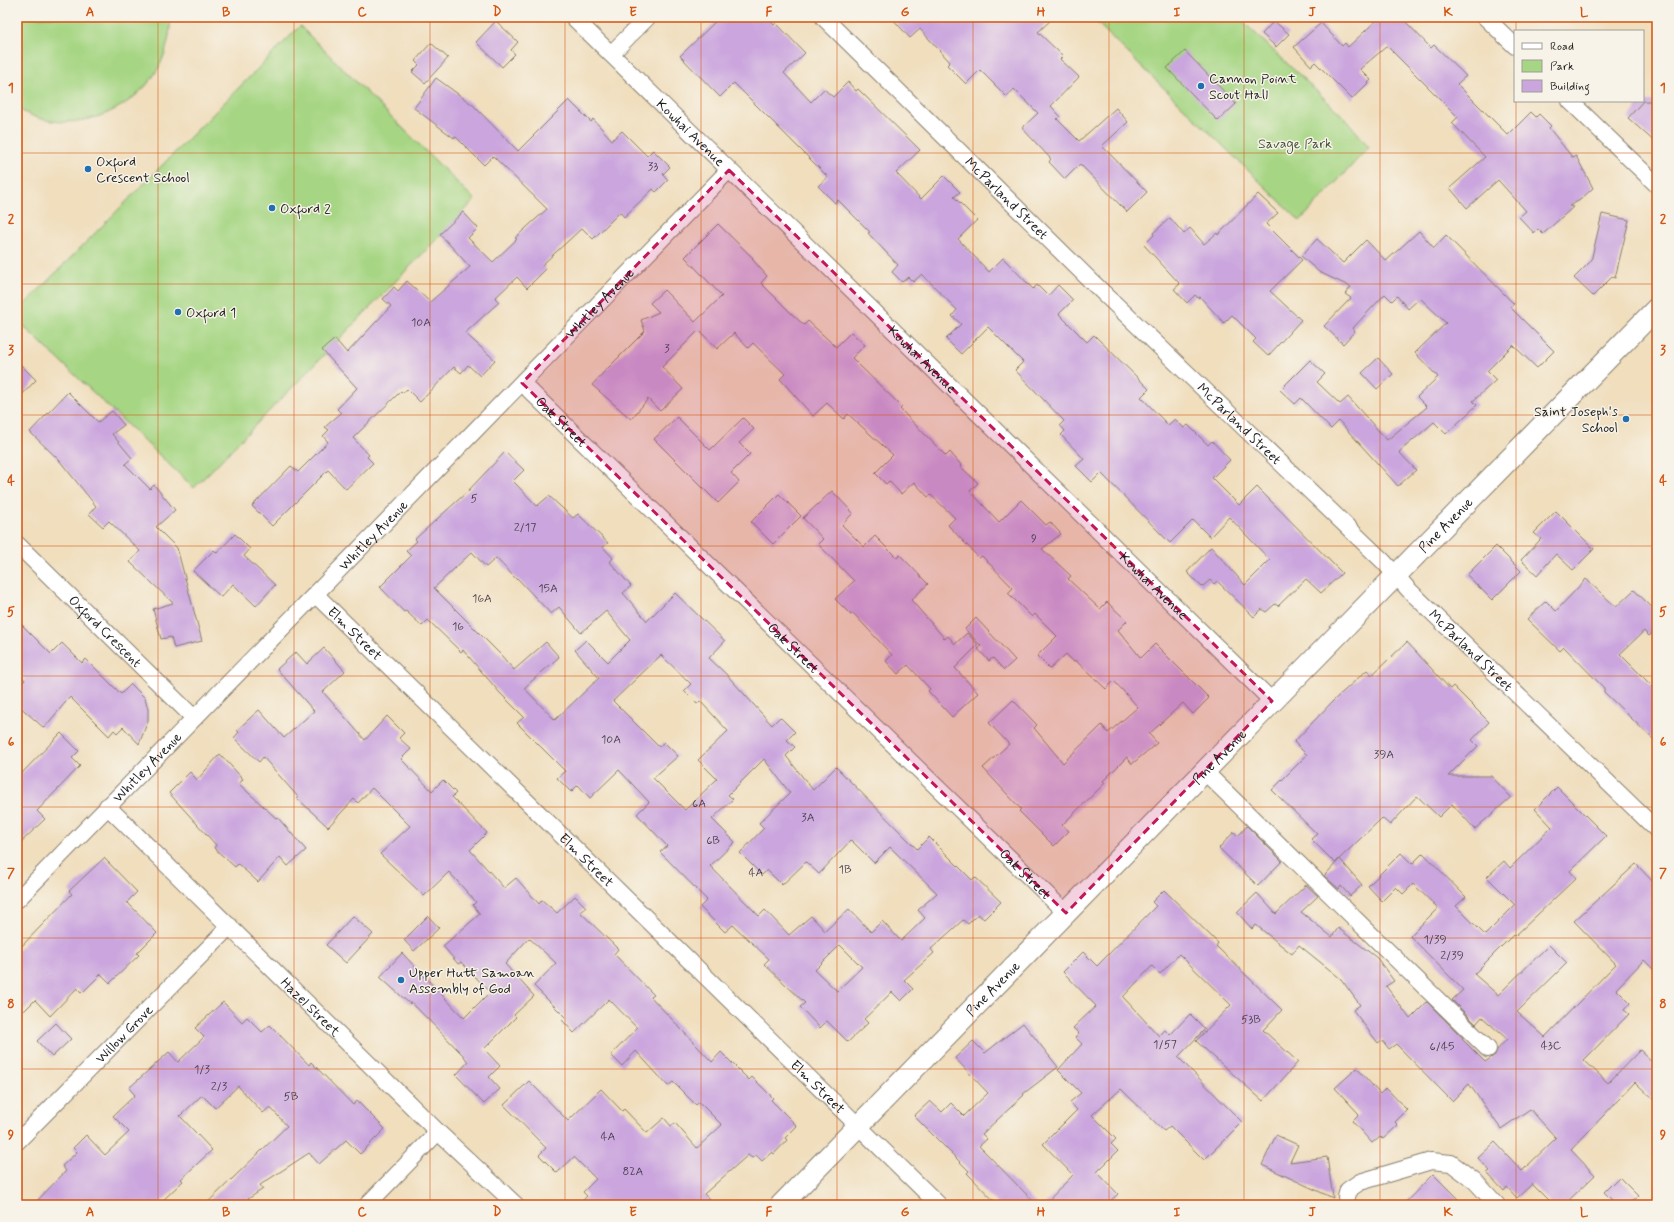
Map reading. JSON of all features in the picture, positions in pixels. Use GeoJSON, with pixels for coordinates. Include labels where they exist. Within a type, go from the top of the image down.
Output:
{"type":"FeatureCollection","features":[{"type":"Feature","properties":{"kind":"street","name":"Kowhai Avenue"},"geometry":{"type":"LineString","coordinates":[[573,17],[1272,701]]}},
{"type":"Feature","properties":{"kind":"street"},"geometry":{"type":"LineString","coordinates":[[611,54],[648,17]]}},
{"type":"Feature","properties":{"kind":"street","name":"McParland Street"},"geometry":{"type":"LineString","coordinates":[[823,17],[1089,278],[1380,558],[1396,576],[1657,830]]}},
{"type":"Feature","properties":{"kind":"street"},"geometry":{"type":"LineString","coordinates":[[1485,17],[1514,45]]}},
{"type":"Feature","properties":{"kind":"street"},"geometry":{"type":"LineString","coordinates":[[1571,102],[1657,185]]}},
{"type":"Feature","properties":{"kind":"street","name":"Whitley Avenue"},"geometry":{"type":"LineString","coordinates":[[17,900],[107,806],[729,170]]}},
{"type":"Feature","properties":{"kind":"street","name":"Pine Avenue"},"geometry":{"type":"LineString","coordinates":[[781,1205],[1657,308]]}},
{"type":"Feature","properties":{"kind":"street","name":"Oak Street"},"geometry":{"type":"LineString","coordinates":[[522,382],[1066,913]]}},
{"type":"Feature","properties":{"kind":"street","name":"Oxford Crescent"},"geometry":{"type":"LineString","coordinates":[[17,544],[194,718]]}},
{"type":"Feature","properties":{"kind":"street","name":"Elm Street"},"geometry":{"type":"LineString","coordinates":[[315,594],[940,1205]]}},
{"type":"Feature","properties":{"kind":"street"},"geometry":{"type":"LineString","coordinates":[[1204,771],[1488,1049]]}},
{"type":"Feature","properties":{"kind":"street","name":"Hazel Street"},"geometry":{"type":"LineString","coordinates":[[107,806],[438,1132],[516,1205]]}},
{"type":"Feature","properties":{"kind":"street","name":"Willow Grove"},"geometry":{"type":"LineString","coordinates":[[17,1142],[230,926]]}},
{"type":"Feature","properties":{"kind":"street"},"geometry":{"type":"LineString","coordinates":[[367,1205],[438,1132]]}},
{"type":"Feature","properties":{"kind":"street"},"geometry":{"type":"LineString","coordinates":[[1346,1197],[1348,1190],[1360,1182],[1431,1161],[1451,1163],[1475,1181],[1497,1205]]}},
{"type":"Feature","properties":{"kind":"highlighted area"},"geometry":{"type":"Polygon","coordinates":[[[729,170],[1272,701],[1066,913],[522,383],[729,170]]]}},
{"type":"Feature","properties":{"kind":"green space"},"geometry":{"type":"Polygon","coordinates":[[[17,17],[171,17],[168,42],[159,67],[147,84],[132,98],[115,109],[96,117],[76,121],[55,121],[36,117],[17,108],[17,17]]]}},
{"type":"Feature","properties":{"kind":"green space","name":"Savage Park"},"geometry":{"type":"Polygon","coordinates":[[[1091,17],[1238,17],[1345,118],[1369,147],[1300,221],[1091,17]]]}},
{"type":"Feature","properties":{"kind":"green space"},"geometry":{"type":"Polygon","coordinates":[[[300,26],[475,200],[194,488],[17,320],[17,312],[300,26]]]}},
{"type":"Feature","properties":{"kind":"building"},"geometry":{"type":"Polygon","coordinates":[[[720,17],[767,17],[774,25],[776,23],[805,53],[784,73],[811,102],[824,89],[833,97],[848,82],[856,91],[858,89],[920,150],[896,173],[921,199],[944,176],[960,192],[954,197],[977,220],[958,239],[989,272],[1003,258],[1033,289],[1037,285],[1048,296],[1058,285],[1073,300],[1059,314],[1087,342],[1094,335],[1149,389],[1141,397],[1168,425],[1175,419],[1184,428],[1188,425],[1208,445],[1212,441],[1230,460],[1212,478],[1239,505],[1257,487],[1342,573],[1321,593],[1306,579],[1278,606],[1275,604],[1266,612],[1262,609],[1254,617],[1217,581],[1214,584],[1210,580],[1202,587],[1187,572],[1211,547],[1245,585],[1270,560],[1229,517],[1210,537],[1193,520],[1170,543],[1101,473],[1092,482],[1076,466],[1084,459],[1061,435],[1065,431],[1060,425],[1064,421],[1015,370],[1023,362],[988,327],[961,354],[946,339],[961,324],[952,316],[957,310],[922,274],[913,282],[908,277],[902,282],[892,272],[898,265],[868,233],[870,232],[838,200],[835,203],[818,186],[828,177],[734,83],[720,97],[680,56],[720,17]]]}},
{"type":"Feature","properties":{"kind":"building"},"geometry":{"type":"Polygon","coordinates":[[[891,17],[1054,17],[1038,32],[1063,56],[1060,59],[1079,77],[1051,106],[1060,116],[1057,119],[1079,141],[1116,108],[1128,122],[1102,146],[1147,192],[1127,212],[1080,164],[1065,179],[1049,162],[1051,159],[1022,128],[1038,113],[1014,89],[1007,97],[980,70],[966,84],[947,65],[950,62],[920,29],[910,38],[891,17]]]}},
{"type":"Feature","properties":{"kind":"building"},"geometry":{"type":"Polygon","coordinates":[[[1380,17],[1401,17],[1431,48],[1434,45],[1466,76],[1457,84],[1508,135],[1531,112],[1536,117],[1539,114],[1551,126],[1549,128],[1572,157],[1576,156],[1593,188],[1580,200],[1569,206],[1573,207],[1543,234],[1538,229],[1534,233],[1519,217],[1526,211],[1498,180],[1467,208],[1450,188],[1485,157],[1452,123],[1458,117],[1387,46],[1360,69],[1371,80],[1352,99],[1315,62],[1311,66],[1294,47],[1321,23],[1342,46],[1345,43],[1348,47],[1380,17]]]}},
{"type":"Feature","properties":{"kind":"building"},"geometry":{"type":"Polygon","coordinates":[[[496,21],[518,42],[511,50],[515,54],[502,67],[476,42],[496,21]]]}},
{"type":"Feature","properties":{"kind":"building"},"geometry":{"type":"Polygon","coordinates":[[[1274,21],[1289,34],[1276,47],[1262,34],[1274,21]]]}},
{"type":"Feature","properties":{"kind":"building"},"geometry":{"type":"Polygon","coordinates":[[[431,43],[448,58],[425,83],[412,72],[419,65],[415,61],[431,43]]]}},
{"type":"Feature","properties":{"kind":"building","name":"Cannon Point Scout Hall"},"geometry":{"type":"Polygon","coordinates":[[[1185,51],[1236,104],[1218,121],[1167,68],[1185,51]]]}},
{"type":"Feature","properties":{"kind":"building"},"geometry":{"type":"Polygon","coordinates":[[[436,78],[473,105],[518,151],[569,100],[591,122],[593,119],[612,140],[622,131],[647,156],[653,150],[670,167],[663,174],[668,180],[656,192],[653,189],[624,217],[620,212],[593,239],[582,228],[542,265],[546,269],[527,288],[517,277],[495,298],[499,302],[465,333],[495,360],[480,376],[468,365],[461,373],[454,367],[420,402],[407,389],[403,393],[401,391],[353,438],[369,455],[367,457],[373,463],[346,489],[328,470],[272,526],[252,506],[291,466],[298,472],[328,442],[323,436],[329,430],[325,427],[341,413],[337,409],[357,388],[322,350],[335,339],[347,353],[391,306],[383,299],[394,287],[398,291],[407,281],[430,302],[470,267],[440,234],[463,212],[478,228],[468,238],[493,262],[517,239],[515,238],[547,209],[493,156],[484,165],[455,136],[454,138],[414,108],[436,78]]]}},
{"type":"Feature","properties":{"kind":"building"},"geometry":{"type":"Polygon","coordinates":[[[1657,101],[1657,144],[1628,118],[1642,102],[1657,101]]]}},
{"type":"Feature","properties":{"kind":"building"},"geometry":{"type":"Polygon","coordinates":[[[1258,194],[1278,213],[1266,224],[1302,260],[1270,291],[1301,320],[1268,356],[1253,342],[1256,339],[1232,315],[1224,323],[1200,297],[1198,298],[1195,295],[1187,303],[1174,289],[1180,284],[1144,245],[1154,235],[1153,233],[1170,218],[1184,234],[1190,228],[1204,244],[1217,233],[1218,235],[1258,194]]]}},
{"type":"Feature","properties":{"kind":"building"},"geometry":{"type":"Polygon","coordinates":[[[1602,214],[1629,220],[1615,278],[1612,277],[1593,296],[1574,278],[1591,261],[1602,214]]]}},
{"type":"Feature","properties":{"kind":"building"},"geometry":{"type":"Polygon","coordinates":[[[718,224],[753,258],[752,259],[767,276],[761,283],[804,325],[808,321],[836,347],[851,332],[865,345],[852,358],[902,407],[900,409],[946,456],[950,452],[962,466],[961,467],[978,483],[970,491],[999,522],[1021,500],[1046,525],[1050,522],[1061,534],[1042,549],[1071,576],[1068,579],[1100,609],[1107,602],[1127,621],[1118,630],[1141,658],[1155,644],[1209,698],[1193,714],[1183,703],[1149,734],[1157,743],[1132,764],[1127,757],[1103,781],[1105,783],[1062,825],[1069,831],[1054,846],[1019,811],[1021,809],[983,768],[1009,744],[989,723],[1013,700],[1037,725],[1034,728],[1063,763],[1102,725],[1108,733],[1138,707],[1114,681],[1106,689],[1075,660],[1074,662],[1066,654],[1050,669],[1037,656],[1057,636],[1035,614],[1032,617],[1008,593],[1013,588],[982,556],[979,558],[948,525],[955,518],[931,495],[928,497],[914,482],[901,494],[889,481],[886,484],[875,473],[893,455],[848,414],[844,419],[827,403],[813,416],[780,379],[785,374],[753,343],[748,348],[734,333],[717,349],[699,330],[662,367],[683,389],[660,411],[648,399],[631,419],[592,385],[645,331],[641,320],[659,312],[650,303],[664,290],[695,322],[722,296],[685,257],[718,224]]]}},
{"type":"Feature","properties":{"kind":"building"},"geometry":{"type":"Polygon","coordinates":[[[1419,231],[1434,248],[1446,235],[1514,304],[1510,307],[1554,351],[1537,368],[1513,345],[1487,371],[1496,380],[1473,401],[1477,405],[1446,434],[1434,422],[1399,452],[1416,470],[1398,486],[1339,421],[1331,429],[1301,398],[1295,404],[1280,390],[1310,360],[1325,374],[1317,382],[1340,404],[1348,397],[1387,440],[1427,407],[1417,397],[1438,377],[1415,353],[1446,323],[1420,298],[1408,309],[1397,296],[1392,301],[1385,294],[1352,329],[1355,331],[1343,344],[1324,326],[1351,298],[1345,294],[1351,287],[1319,272],[1301,256],[1317,239],[1343,263],[1366,240],[1386,261],[1419,231]]]}},
{"type":"Feature","properties":{"kind":"building"},"geometry":{"type":"Polygon","coordinates":[[[1378,358],[1393,374],[1377,389],[1362,373],[1378,358]]]}},
{"type":"Feature","properties":{"kind":"building"},"geometry":{"type":"Polygon","coordinates":[[[17,361],[36,380],[17,400],[17,361]]]}},
{"type":"Feature","properties":{"kind":"building"},"geometry":{"type":"Polygon","coordinates":[[[68,392],[98,422],[112,411],[124,425],[112,434],[132,458],[125,464],[150,489],[154,485],[175,510],[156,527],[177,548],[202,641],[174,648],[171,637],[161,639],[153,609],[173,603],[130,562],[140,551],[109,521],[103,527],[89,514],[96,506],[59,460],[30,432],[68,392]]]}},
{"type":"Feature","properties":{"kind":"building"},"geometry":{"type":"Polygon","coordinates":[[[677,417],[710,450],[743,418],[754,429],[739,443],[750,454],[731,473],[739,482],[718,503],[654,439],[677,417]]]}},
{"type":"Feature","properties":{"kind":"building"},"geometry":{"type":"Polygon","coordinates":[[[505,452],[524,470],[513,481],[537,506],[549,496],[573,518],[578,514],[608,543],[603,547],[613,558],[610,562],[631,586],[623,593],[647,621],[675,593],[725,641],[709,658],[726,674],[772,725],[780,717],[795,732],[787,740],[795,747],[786,756],[813,790],[836,767],[917,849],[929,837],[972,880],[975,877],[1001,902],[984,919],[978,914],[968,924],[963,920],[931,949],[934,953],[904,980],[913,989],[901,1001],[892,992],[864,1019],[868,1023],[848,1042],[827,1021],[820,1028],[800,1007],[805,1003],[764,964],[769,959],[733,925],[725,932],[700,907],[707,900],[660,852],[667,846],[637,814],[649,802],[619,770],[590,798],[578,785],[571,792],[557,778],[565,771],[517,723],[524,717],[500,693],[463,650],[461,652],[428,620],[422,626],[406,611],[404,612],[380,587],[411,556],[406,551],[417,541],[415,539],[467,492],[505,452]],[[472,552],[434,588],[514,670],[546,642],[559,657],[524,688],[555,720],[599,678],[575,650],[586,640],[608,662],[630,640],[606,611],[581,633],[559,607],[551,614],[496,558],[486,567],[472,552]],[[661,655],[613,701],[659,747],[664,742],[678,756],[653,778],[685,810],[717,779],[698,760],[728,731],[700,701],[697,704],[684,691],[691,684],[661,655]],[[764,759],[728,795],[733,799],[712,819],[735,842],[710,866],[759,916],[765,910],[789,935],[811,916],[825,931],[849,909],[871,932],[882,921],[901,941],[925,918],[918,910],[937,893],[890,847],[874,863],[851,840],[819,874],[806,862],[782,885],[767,870],[762,875],[740,853],[764,828],[759,823],[790,793],[764,759]],[[840,945],[815,970],[837,991],[862,967],[840,945]]]}},
{"type":"Feature","properties":{"kind":"building"},"geometry":{"type":"Polygon","coordinates":[[[832,491],[853,513],[842,525],[864,547],[875,536],[897,558],[900,555],[928,584],[911,600],[945,639],[948,636],[955,644],[967,633],[978,645],[955,668],[978,693],[952,717],[928,691],[930,689],[908,665],[898,674],[886,661],[892,655],[853,613],[851,615],[835,599],[854,581],[818,544],[823,539],[803,518],[832,491]]]}},
{"type":"Feature","properties":{"kind":"building"},"geometry":{"type":"Polygon","coordinates":[[[779,494],[801,516],[773,544],[751,522],[779,494]]]}},
{"type":"Feature","properties":{"kind":"building"},"geometry":{"type":"Polygon","coordinates":[[[1556,511],[1594,549],[1573,570],[1556,554],[1537,575],[1521,560],[1541,539],[1534,533],[1556,511]]]}},
{"type":"Feature","properties":{"kind":"building"},"geometry":{"type":"Polygon","coordinates":[[[235,534],[250,549],[244,556],[275,585],[256,606],[233,584],[221,597],[193,571],[214,550],[217,553],[235,534]]]}},
{"type":"Feature","properties":{"kind":"building"},"geometry":{"type":"Polygon","coordinates":[[[1496,546],[1521,571],[1492,600],[1467,575],[1496,546]]]}},
{"type":"Feature","properties":{"kind":"building"},"geometry":{"type":"Polygon","coordinates":[[[1586,579],[1616,607],[1634,590],[1657,612],[1657,628],[1649,636],[1644,631],[1620,654],[1657,691],[1657,743],[1604,692],[1604,688],[1564,647],[1560,651],[1527,619],[1546,601],[1556,611],[1586,579]]]}},
{"type":"Feature","properties":{"kind":"building"},"geometry":{"type":"Polygon","coordinates":[[[976,618],[1015,660],[1004,670],[993,658],[989,661],[978,649],[981,646],[965,629],[976,618]]]}},
{"type":"Feature","properties":{"kind":"building"},"geometry":{"type":"Polygon","coordinates":[[[17,620],[51,654],[62,643],[82,663],[86,659],[121,694],[131,684],[145,698],[148,709],[148,721],[139,744],[123,727],[117,733],[114,730],[109,736],[70,697],[44,728],[17,704],[17,688],[25,680],[17,671],[17,620]]]}},
{"type":"Feature","properties":{"kind":"building"},"geometry":{"type":"Polygon","coordinates":[[[1407,642],[1450,689],[1453,686],[1489,722],[1472,740],[1478,746],[1448,776],[1491,776],[1511,797],[1475,829],[1452,804],[1439,817],[1417,796],[1390,825],[1382,818],[1335,863],[1311,839],[1317,834],[1272,790],[1307,755],[1294,742],[1333,701],[1367,670],[1372,675],[1407,642]]]}},
{"type":"Feature","properties":{"kind":"building"},"geometry":{"type":"Polygon","coordinates":[[[324,648],[345,671],[323,692],[365,740],[387,716],[404,733],[399,738],[411,749],[401,759],[432,791],[443,780],[456,793],[452,797],[487,833],[470,850],[504,888],[516,878],[539,904],[542,900],[557,913],[575,896],[586,907],[580,912],[618,949],[614,954],[654,995],[651,997],[712,1062],[721,1052],[749,1080],[752,1077],[773,1098],[771,1100],[797,1126],[785,1138],[787,1140],[774,1154],[772,1152],[762,1161],[756,1155],[752,1158],[748,1155],[704,1194],[715,1205],[578,1205],[587,1196],[583,1192],[596,1179],[574,1157],[557,1173],[539,1155],[546,1148],[504,1105],[529,1081],[568,1121],[601,1089],[622,1111],[624,1109],[647,1133],[664,1118],[671,1126],[675,1123],[697,1148],[722,1125],[699,1102],[696,1105],[673,1082],[668,1086],[636,1051],[622,1066],[611,1055],[637,1028],[609,999],[574,1033],[562,1020],[565,1017],[534,986],[556,963],[529,938],[505,964],[534,996],[514,1015],[516,1017],[484,1049],[500,1066],[489,1077],[500,1089],[484,1104],[456,1075],[468,1062],[463,1055],[411,1002],[410,1004],[380,977],[402,953],[464,1018],[490,992],[461,962],[458,964],[443,946],[480,914],[473,905],[476,902],[449,872],[424,896],[380,854],[410,826],[372,788],[358,803],[354,799],[328,827],[297,798],[298,797],[263,757],[259,762],[234,738],[239,732],[237,730],[259,710],[284,738],[314,711],[277,669],[296,652],[307,664],[324,648]]]}},
{"type":"Feature","properties":{"kind":"building"},"geometry":{"type":"Polygon","coordinates":[[[61,733],[79,751],[72,758],[80,766],[37,811],[45,819],[17,846],[17,778],[61,733]]]}},
{"type":"Feature","properties":{"kind":"building"},"geometry":{"type":"Polygon","coordinates":[[[220,754],[243,779],[239,784],[277,819],[278,818],[306,850],[288,866],[280,857],[258,882],[238,864],[235,867],[214,848],[216,845],[169,793],[190,772],[197,780],[220,754]]]}},
{"type":"Feature","properties":{"kind":"building"},"geometry":{"type":"Polygon","coordinates":[[[1557,787],[1606,836],[1570,871],[1576,878],[1515,936],[1514,934],[1474,974],[1498,995],[1549,945],[1567,963],[1517,1012],[1545,1037],[1616,964],[1574,921],[1636,864],[1657,886],[1657,973],[1644,960],[1616,989],[1630,1003],[1624,1010],[1629,1014],[1584,1060],[1608,1083],[1640,1050],[1657,1066],[1657,1103],[1635,1082],[1571,1150],[1595,1175],[1564,1205],[1553,1205],[1532,1184],[1517,1198],[1507,1187],[1504,1191],[1487,1173],[1490,1171],[1478,1158],[1495,1142],[1522,1171],[1556,1138],[1530,1109],[1501,1129],[1469,1084],[1452,1101],[1396,1044],[1389,1049],[1382,1040],[1378,1043],[1353,1010],[1360,1005],[1341,979],[1299,945],[1292,954],[1256,925],[1252,929],[1237,912],[1257,893],[1276,914],[1306,885],[1318,896],[1301,912],[1332,937],[1338,928],[1377,958],[1394,981],[1386,986],[1410,1019],[1427,1002],[1485,1062],[1495,1055],[1497,1050],[1507,1039],[1482,1017],[1476,1024],[1452,1000],[1463,990],[1410,936],[1438,908],[1413,884],[1403,894],[1396,887],[1382,901],[1368,886],[1401,853],[1412,864],[1423,853],[1466,897],[1456,906],[1485,935],[1515,905],[1487,877],[1504,861],[1510,868],[1552,827],[1535,809],[1557,787]]]}},
{"type":"Feature","properties":{"kind":"building"},"geometry":{"type":"Polygon","coordinates":[[[1247,826],[1282,861],[1258,886],[1219,848],[1234,832],[1238,836],[1247,826]]]}},
{"type":"Feature","properties":{"kind":"building"},"geometry":{"type":"Polygon","coordinates":[[[104,858],[137,892],[127,902],[157,933],[137,953],[139,955],[110,983],[101,974],[82,993],[77,988],[50,1016],[35,1000],[17,1018],[17,951],[72,894],[69,891],[104,858]]]}},
{"type":"Feature","properties":{"kind":"building"},"geometry":{"type":"Polygon","coordinates":[[[1340,859],[1362,885],[1350,896],[1341,886],[1339,889],[1324,876],[1340,859]]]}},
{"type":"Feature","properties":{"kind":"building"},"geometry":{"type":"Polygon","coordinates":[[[1164,890],[1218,943],[1216,946],[1282,1010],[1263,1030],[1298,1062],[1263,1101],[1196,1041],[1231,1005],[1179,954],[1160,974],[1152,966],[1123,997],[1159,1036],[1165,1030],[1170,1035],[1190,1014],[1205,1029],[1178,1057],[1242,1122],[1204,1160],[1170,1126],[1164,1131],[1121,1089],[1092,1115],[1116,1139],[1111,1144],[1118,1151],[1097,1172],[1118,1194],[1106,1205],[1044,1205],[1073,1175],[1043,1144],[1077,1110],[1070,1102],[1081,1093],[1058,1070],[1082,1044],[1075,1037],[1079,1033],[1073,1028],[1096,1006],[1063,972],[1083,952],[1097,966],[1156,906],[1152,902],[1164,890]]]}},
{"type":"Feature","properties":{"kind":"building"},"geometry":{"type":"Polygon","coordinates":[[[353,916],[373,934],[346,963],[326,945],[353,916]]]}},
{"type":"Feature","properties":{"kind":"building"},"geometry":{"type":"Polygon","coordinates":[[[428,916],[439,928],[414,951],[404,940],[428,916]]]}},
{"type":"Feature","properties":{"kind":"building"},"geometry":{"type":"Polygon","coordinates":[[[223,1002],[242,1022],[247,1017],[262,1032],[270,1025],[309,1065],[311,1062],[353,1105],[357,1101],[385,1129],[360,1154],[346,1140],[319,1164],[309,1153],[260,1185],[263,1189],[239,1205],[205,1205],[287,1126],[270,1107],[263,1113],[238,1086],[215,1108],[202,1095],[180,1116],[212,1150],[181,1179],[183,1181],[158,1205],[33,1205],[66,1171],[62,1166],[77,1152],[73,1148],[86,1135],[105,1155],[129,1132],[113,1116],[135,1095],[129,1088],[169,1052],[178,1062],[204,1037],[195,1028],[223,1002]]]}},
{"type":"Feature","properties":{"kind":"building"},"geometry":{"type":"Polygon","coordinates":[[[56,1023],[71,1039],[52,1057],[37,1041],[56,1023]]]}},
{"type":"Feature","properties":{"kind":"building"},"geometry":{"type":"Polygon","coordinates":[[[1023,1023],[1058,1067],[1023,1094],[1024,1095],[982,1134],[987,1139],[979,1146],[1037,1205],[998,1205],[967,1173],[969,1171],[914,1116],[930,1101],[942,1112],[951,1103],[964,1116],[988,1093],[955,1058],[973,1041],[985,1053],[1023,1023]]]}},
{"type":"Feature","properties":{"kind":"building"},"geometry":{"type":"Polygon","coordinates":[[[1357,1068],[1380,1094],[1386,1088],[1407,1110],[1395,1122],[1398,1125],[1383,1139],[1380,1136],[1372,1143],[1352,1121],[1359,1114],[1335,1088],[1357,1068]]]}},
{"type":"Feature","properties":{"kind":"building"},"geometry":{"type":"Polygon","coordinates":[[[1276,1135],[1298,1145],[1290,1162],[1327,1157],[1333,1198],[1262,1165],[1276,1135]]]}},
{"type":"Feature","properties":{"kind":"building"},"geometry":{"type":"Polygon","coordinates":[[[1433,1174],[1464,1205],[1403,1205],[1433,1174]]]}},
{"type":"Feature","properties":{"kind":"building"},"geometry":{"type":"Polygon","coordinates":[[[1619,1177],[1638,1196],[1628,1205],[1617,1205],[1604,1192],[1619,1177]]]}},
{"type":"Feature","properties":{"kind":"place","name":"Cannon Point Scout Hall"},"geometry":{"type":"Point","coordinates":[1201,86]}},
{"type":"Feature","properties":{"kind":"place","name":"Oxford Crescent School"},"geometry":{"type":"Point","coordinates":[88,169]}},
{"type":"Feature","properties":{"kind":"place","name":"Oxford 2"},"geometry":{"type":"Point","coordinates":[272,208]}},
{"type":"Feature","properties":{"kind":"place","name":"Oxford 1"},"geometry":{"type":"Point","coordinates":[178,312]}},
{"type":"Feature","properties":{"kind":"place","name":"Saint Joseph's School"},"geometry":{"type":"Point","coordinates":[1626,419]}},
{"type":"Feature","properties":{"kind":"place","name":"Upper Hutt Samoan Assembly of God"},"geometry":{"type":"Point","coordinates":[401,980]}}]}
